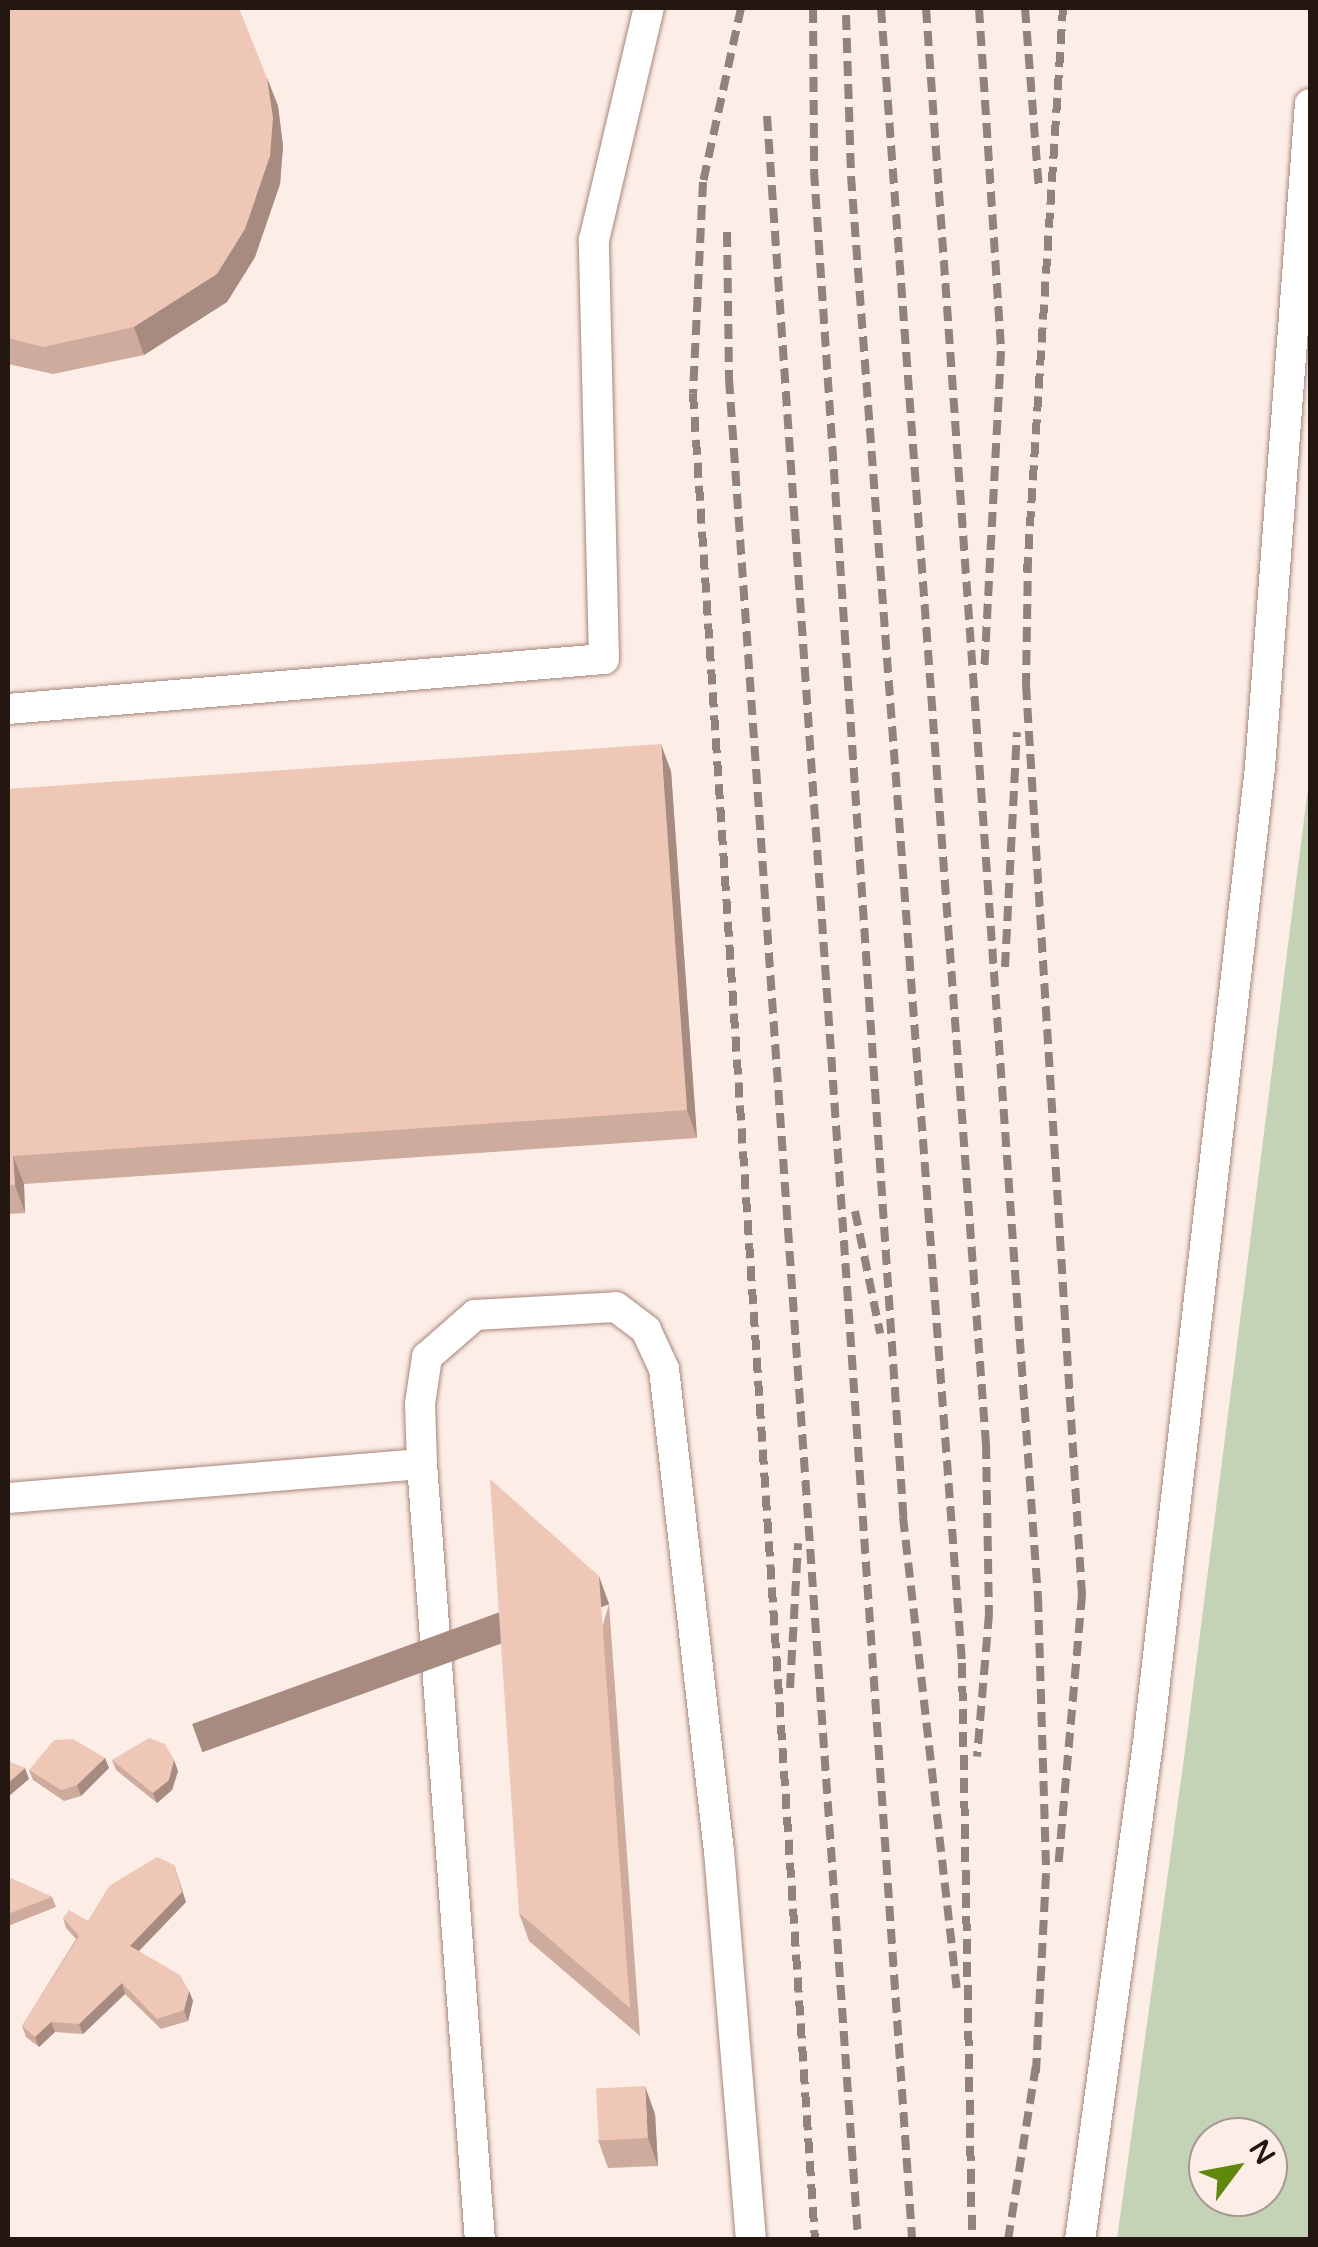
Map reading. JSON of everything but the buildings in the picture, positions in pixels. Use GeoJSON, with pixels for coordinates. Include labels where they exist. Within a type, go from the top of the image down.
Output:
{"type":"FeatureCollection","features":[{"type":"Feature","properties":{"kind":"lane"},"geometry":{"type":"LineString","coordinates":[[8,710],[604,660],[594,240],[649,8]]}},
{"type":"Feature","properties":{"kind":"lane"},"geometry":{"type":"LineString","coordinates":[[1080,2240],[1148,1743],[1260,767],[1310,104]]}},
{"type":"Feature","properties":{"kind":"lane"},"geometry":{"type":"LineString","coordinates":[[480,2240],[420,1404],[427,1356],[475,1315],[616,1307],[646,1330],[664,1368],[720,1851],[751,2240]]}},
{"type":"Feature","properties":{"kind":"lane"},"geometry":{"type":"LineString","coordinates":[[8,1498],[422,1464]]}},
{"type":"Feature","properties":{"kind":"green space"},"geometry":{"type":"Polygon","coordinates":[[[1310,773],[1310,2239],[1117,2239],[1185,1751],[1310,773]]]}},
{"type":"Feature","properties":{"kind":"railway"},"geometry":{"type":"LineString","coordinates":[[741,8],[703,182],[693,394],[815,2240]]}},
{"type":"Feature","properties":{"kind":"railway"},"geometry":{"type":"LineString","coordinates":[[813,8],[814,171],[904,1527]]}},
{"type":"Feature","properties":{"kind":"railway"},"geometry":{"type":"LineString","coordinates":[[881,8],[986,1444],[989,1614],[977,1756]]}},
{"type":"Feature","properties":{"kind":"railway"},"geometry":{"type":"LineString","coordinates":[[926,8],[1038,1597],[1046,1874],[1036,2073]]}},
{"type":"Feature","properties":{"kind":"railway"},"geometry":{"type":"LineString","coordinates":[[979,8],[1001,351],[984,671]]}},
{"type":"Feature","properties":{"kind":"railway"},"geometry":{"type":"LineString","coordinates":[[1025,8],[1039,190]]}},
{"type":"Feature","properties":{"kind":"railway"},"geometry":{"type":"LineString","coordinates":[[1027,572],[1063,8]]}},
{"type":"Feature","properties":{"kind":"railway"},"geometry":{"type":"LineString","coordinates":[[846,15],[851,176],[962,1663],[972,2240]]}},
{"type":"Feature","properties":{"kind":"railway"},"geometry":{"type":"LineString","coordinates":[[767,116],[912,2240]]}},
{"type":"Feature","properties":{"kind":"railway"},"geometry":{"type":"LineString","coordinates":[[727,232],[729,379],[858,2240]]}},
{"type":"Feature","properties":{"kind":"railway"},"geometry":{"type":"LineString","coordinates":[[1028,558],[1026,685],[1082,1595],[1058,1870]]}},
{"type":"Feature","properties":{"kind":"railway"},"geometry":{"type":"LineString","coordinates":[[1005,967],[1017,732]]}},
{"type":"Feature","properties":{"kind":"railway"},"geometry":{"type":"LineString","coordinates":[[855,1211],[880,1333]]}},
{"type":"Feature","properties":{"kind":"railway"},"geometry":{"type":"LineString","coordinates":[[903,1517],[957,1988]]}},
{"type":"Feature","properties":{"kind":"railway"},"geometry":{"type":"LineString","coordinates":[[790,1688],[798,1543]]}},
{"type":"Feature","properties":{"kind":"railway"},"geometry":{"type":"LineString","coordinates":[[1008,2240],[1037,2059]]}}]}
